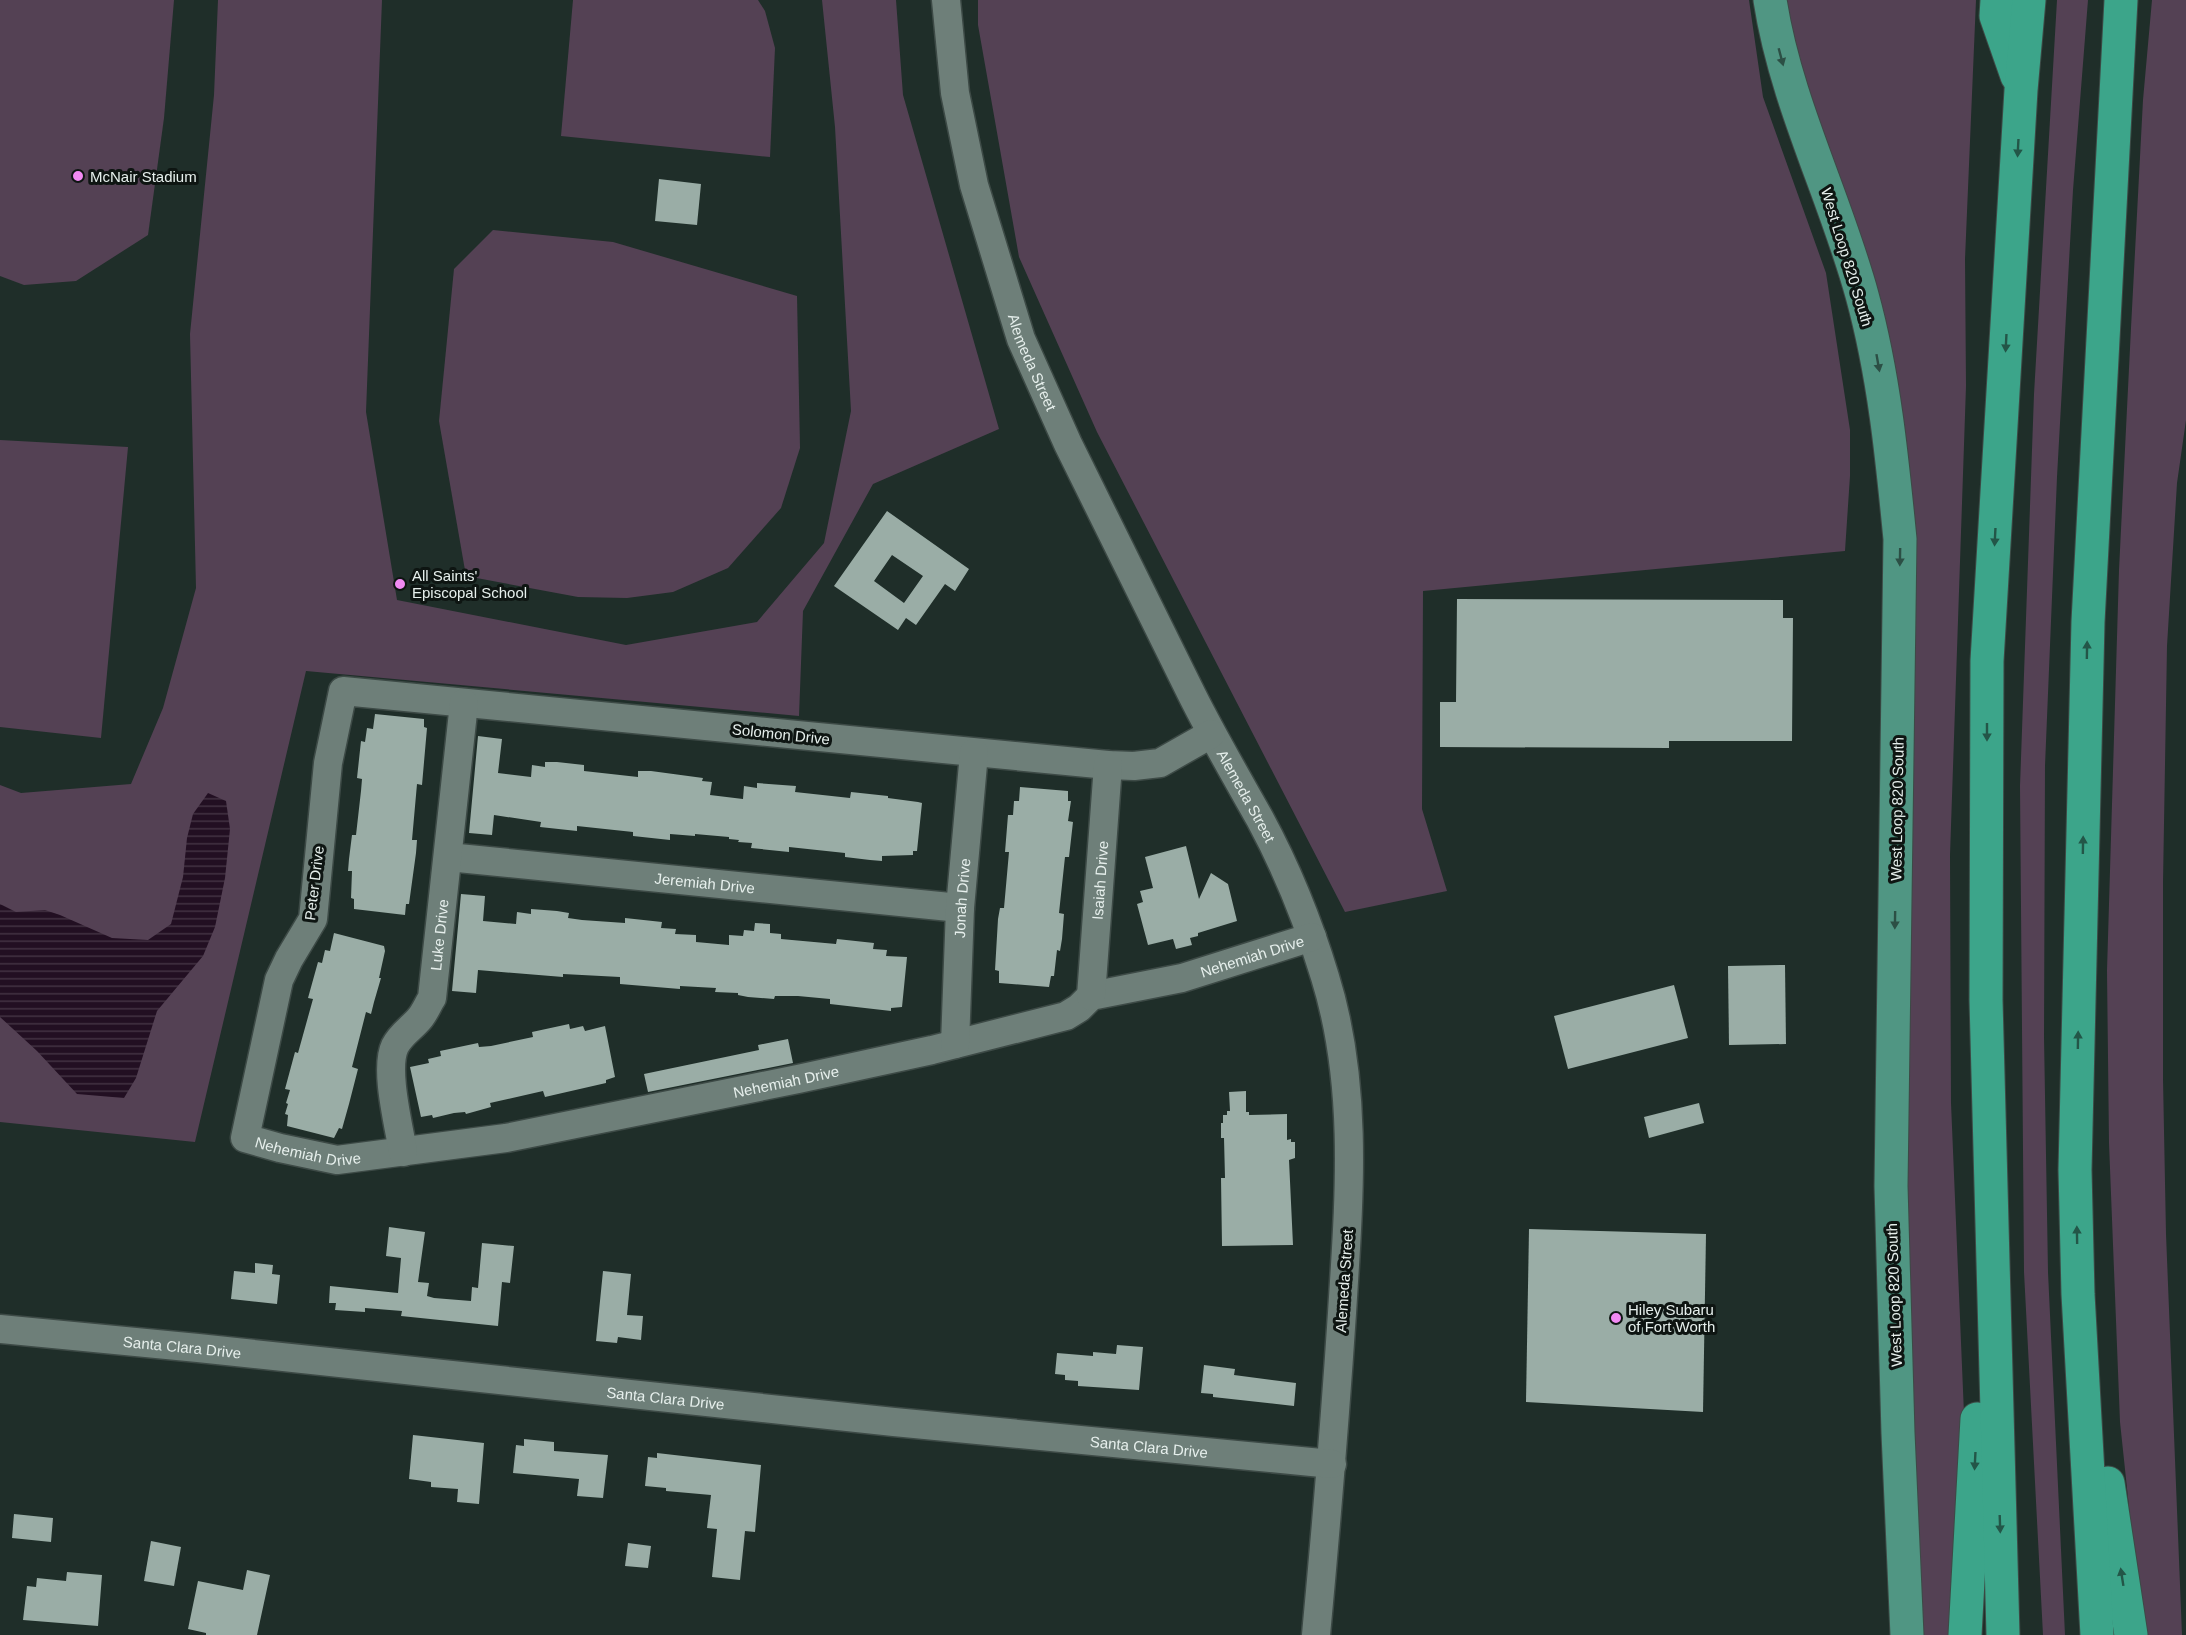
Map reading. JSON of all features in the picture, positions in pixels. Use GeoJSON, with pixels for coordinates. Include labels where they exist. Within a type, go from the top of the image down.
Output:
{"type":"FeatureCollection","features":[{"type":"Feature","properties":{"kind":"highway"},"geometry":{"type":"LineString","coordinates":[[1997,0],[1996,16],[2021,90]]}},
{"type":"Feature","properties":{"kind":"highway"},"geometry":{"type":"LineString","coordinates":[[2003,1635],[1986,1000],[1987,661],[2021,90],[2029,0]]}},
{"type":"Feature","properties":{"kind":"highway"},"geometry":{"type":"LineString","coordinates":[[2097,1635],[2078,1294],[2075,1170],[2088,622],[2121,0]]}},
{"type":"Feature","properties":{"kind":"highway"},"geometry":{"type":"LineString","coordinates":[[1965,1635],[1990,1193]]}},
{"type":"Feature","properties":{"kind":"highway"},"geometry":{"type":"LineString","coordinates":[[2078,1294],[2131,1635]]}},
{"type":"Feature","properties":{"kind":"main road","name":"West Loop 820 South"},"geometry":{"type":"LineString","coordinates":[[1770,0],[1775,35],[1788,82],[1843,235],[1865,306],[1877,358],[1891,452],[1900,538],[1891,1186],[1898,1433],[1907,1635]]}},
{"type":"Feature","properties":{"kind":"street","name":"Alemeda Street"},"geometry":{"type":"LineString","coordinates":[[946,0],[956,93],[974,185],[1021,339],[1068,444],[1211,734],[1261,821],[1283,868],[1312,937],[1326,980],[1342,1046],[1350,1186],[1332,1464],[1316,1635]]}},
{"type":"Feature","properties":{"kind":"street","name":"Solomon Drive"},"geometry":{"type":"LineString","coordinates":[[343,691],[1108,765],[1134,766],[1160,763],[1211,734]]}},
{"type":"Feature","properties":{"kind":"street","name":"Peter Drive"},"geometry":{"type":"LineString","coordinates":[[245,1138],[279,980],[289,958],[313,919],[328,763],[343,691]]}},
{"type":"Feature","properties":{"kind":"street","name":"Luke Drive"},"geometry":{"type":"LineString","coordinates":[[403,1152],[391,1081],[392,1059],[394,1047],[421,1017],[432,998],[464,703]]}},
{"type":"Feature","properties":{"kind":"street","name":"Jonah Drive"},"geometry":{"type":"LineString","coordinates":[[955,1044],[960,908],[974,753]]}},
{"type":"Feature","properties":{"kind":"street","name":"Isaiah Drive"},"geometry":{"type":"LineString","coordinates":[[1091,996],[1108,765]]}},
{"type":"Feature","properties":{"kind":"street","name":"Jeremiah Drive"},"geometry":{"type":"LineString","coordinates":[[448,857],[960,908]]}},
{"type":"Feature","properties":{"kind":"street","name":"Nehemiah Drive"},"geometry":{"type":"LineString","coordinates":[[245,1138],[337,1160],[506,1138],[798,1079],[955,1044],[1066,1016],[1079,1008],[1091,996],[1182,978],[1312,937]]}},
{"type":"Feature","properties":{"kind":"street","name":"Santa Clara Drive"},"geometry":{"type":"LineString","coordinates":[[0,1329],[210,1349],[906,1424],[1332,1464]]}},
{"type":"Feature","properties":{"kind":"shaded area","name":"McNair Stadium"},"geometry":{"type":"Polygon","coordinates":[[[0,0],[174,0],[164,118],[148,235],[76,281],[24,285],[0,276],[0,0]]]}},
{"type":"Feature","properties":{"kind":"shaded area"},"geometry":{"type":"Polygon","coordinates":[[[218,0],[382,0],[366,412],[397,600],[626,645],[757,622],[824,543],[851,411],[835,127],[822,0],[896,0],[903,95],[999,429],[873,484],[803,611],[799,716],[306,671],[195,1142],[0,1122],[0,785],[21,793],[131,784],[163,708],[196,588],[190,334],[214,95],[218,0]]]}},
{"type":"Feature","properties":{"kind":"shaded area"},"geometry":{"type":"Polygon","coordinates":[[[573,0],[758,0],[765,11],[775,48],[770,157],[561,136],[573,0]]]}},
{"type":"Feature","properties":{"kind":"shaded area"},"geometry":{"type":"Polygon","coordinates":[[[978,0],[1749,0],[1763,97],[1826,273],[1850,430],[1850,476],[1845,551],[1423,591],[1422,809],[1447,891],[1345,912],[1097,432],[1019,257],[978,25],[978,0]]]}},
{"type":"Feature","properties":{"kind":"shaded area"},"geometry":{"type":"Polygon","coordinates":[[[1781,0],[1976,0],[1965,259],[1966,386],[1950,855],[1951,1103],[1964,1414],[1953,1635],[1921,1635],[1908,1376],[1905,493],[1781,0]]]}},
{"type":"Feature","properties":{"kind":"shaded area"},"geometry":{"type":"Polygon","coordinates":[[[2057,0],[2088,0],[2073,190],[2057,477],[2045,766],[2044,1037],[2048,1272],[2065,1635],[2043,1635],[2024,1272],[2020,786],[2034,394],[2057,0]]]}},
{"type":"Feature","properties":{"kind":"shaded area"},"geometry":{"type":"Polygon","coordinates":[[[2152,0],[2186,0],[2186,420],[2177,483],[2167,646],[2163,883],[2166,1234],[2182,1635],[2143,1635],[2142,1630],[2120,1422],[2109,1143],[2107,971],[2119,570],[2143,100],[2152,0]]]}},
{"type":"Feature","properties":{"kind":"shaded area"},"geometry":{"type":"Polygon","coordinates":[[[493,230],[613,242],[797,296],[800,448],[781,508],[728,568],[673,592],[627,598],[578,597],[466,576],[439,421],[454,269],[493,230]]]}},
{"type":"Feature","properties":{"kind":"shaded area"},"geometry":{"type":"Polygon","coordinates":[[[0,440],[128,447],[101,738],[0,727],[0,440]]]}},
{"type":"Feature","properties":{"kind":"shaded area"},"geometry":{"type":"Polygon","coordinates":[[[208,793],[226,801],[230,829],[225,878],[215,927],[203,956],[157,1011],[136,1078],[124,1098],[77,1094],[37,1051],[0,1017],[0,904],[16,912],[45,910],[112,938],[148,940],[171,924],[183,877],[187,838],[193,814],[208,793]]]}},
{"type":"Feature","properties":{"kind":"building"},"geometry":{"type":"Polygon","coordinates":[[[659,179],[701,184],[697,225],[655,221],[659,179]]]}},
{"type":"Feature","properties":{"kind":"building"},"geometry":{"type":"Polygon","coordinates":[[[887,511],[969,569],[955,591],[945,584],[916,625],[906,618],[898,630],[834,586],[887,511]],[[892,555],[874,581],[904,603],[923,576],[892,555]]]}},
{"type":"Feature","properties":{"kind":"building"},"geometry":{"type":"Polygon","coordinates":[[[1457,599],[1783,600],[1783,618],[1793,618],[1792,741],[1669,741],[1669,748],[1440,747],[1440,702],[1456,702],[1457,599]]]}},
{"type":"Feature","properties":{"kind":"building"},"geometry":{"type":"Polygon","coordinates":[[[375,714],[424,719],[424,727],[427,728],[422,785],[417,784],[412,840],[417,840],[416,853],[409,904],[406,904],[405,915],[354,909],[354,899],[351,898],[352,871],[348,871],[352,835],[356,835],[361,791],[362,779],[357,778],[361,741],[365,742],[367,728],[373,729],[375,714]]]}},
{"type":"Feature","properties":{"kind":"building"},"geometry":{"type":"Polygon","coordinates":[[[478,736],[502,739],[498,773],[531,777],[532,765],[545,767],[545,762],[557,762],[584,765],[584,771],[638,777],[638,771],[651,771],[703,778],[702,781],[712,782],[710,795],[743,799],[744,786],[757,788],[757,783],[796,786],[795,792],[850,798],[851,792],[922,803],[917,851],[913,851],[913,855],[882,856],[882,861],[870,860],[845,857],[845,853],[789,847],[789,852],[751,848],[752,843],[738,842],[739,840],[729,839],[729,837],[670,834],[670,840],[633,836],[633,832],[577,826],[577,831],[540,827],[541,822],[494,815],[492,835],[469,833],[478,736]]]}},
{"type":"Feature","properties":{"kind":"building"},"geometry":{"type":"Polygon","coordinates":[[[1020,787],[1068,791],[1068,801],[1071,801],[1068,821],[1073,822],[1069,857],[1065,857],[1059,913],[1064,914],[1062,939],[1060,951],[1057,950],[1054,976],[1051,976],[1049,987],[999,983],[999,971],[995,970],[998,919],[1000,908],[1004,908],[1009,852],[1005,852],[1008,815],[1013,815],[1014,801],[1019,801],[1020,787]]]}},
{"type":"Feature","properties":{"kind":"building"},"geometry":{"type":"Polygon","coordinates":[[[1186,846],[1199,899],[1211,873],[1228,884],[1237,921],[1198,933],[1198,936],[1190,938],[1192,945],[1176,949],[1173,939],[1148,945],[1137,904],[1143,902],[1140,891],[1153,888],[1145,857],[1186,846]]]}},
{"type":"Feature","properties":{"kind":"building"},"geometry":{"type":"Polygon","coordinates":[[[461,894],[485,896],[483,921],[516,924],[517,912],[531,914],[531,909],[569,913],[568,918],[582,920],[625,923],[625,918],[662,922],[661,928],[676,929],[675,934],[696,935],[696,942],[729,945],[729,935],[743,936],[744,930],[754,931],[755,923],[770,924],[770,933],[781,934],[781,939],[836,944],[837,939],[874,943],[873,949],[887,950],[886,956],[907,957],[902,1007],[891,1008],[891,1011],[830,1004],[830,999],[775,996],[774,999],[715,992],[716,988],[680,986],[680,989],[620,984],[620,977],[563,974],[563,977],[478,970],[476,993],[452,991],[461,894]]]}},
{"type":"Feature","properties":{"kind":"building"},"geometry":{"type":"Polygon","coordinates":[[[334,933],[384,946],[385,951],[379,978],[381,978],[371,1014],[366,1012],[352,1067],[358,1069],[349,1104],[342,1129],[339,1128],[334,1138],[287,1126],[288,1115],[285,1114],[290,1090],[285,1089],[313,999],[308,998],[318,962],[322,963],[325,950],[330,951],[334,933]]]}},
{"type":"Feature","properties":{"kind":"building"},"geometry":{"type":"Polygon","coordinates":[[[1785,965],[1786,1044],[1729,1045],[1728,966],[1785,965]]]}},
{"type":"Feature","properties":{"kind":"building"},"geometry":{"type":"Polygon","coordinates":[[[1674,985],[1688,1038],[1568,1069],[1554,1016],[1674,985]]]}},
{"type":"Feature","properties":{"kind":"building"},"geometry":{"type":"Polygon","coordinates":[[[569,1024],[570,1029],[583,1026],[585,1031],[605,1026],[615,1077],[606,1080],[606,1083],[545,1097],[543,1091],[490,1103],[491,1107],[466,1114],[465,1112],[433,1118],[432,1115],[421,1117],[410,1067],[429,1063],[428,1059],[441,1056],[440,1051],[478,1043],[479,1047],[491,1046],[533,1037],[532,1032],[569,1024]]]}},
{"type":"Feature","properties":{"kind":"building"},"geometry":{"type":"Polygon","coordinates":[[[788,1039],[793,1063],[648,1092],[644,1074],[759,1050],[758,1045],[788,1039]]]}},
{"type":"Feature","properties":{"kind":"building"},"geometry":{"type":"Polygon","coordinates":[[[1246,1091],[1246,1112],[1249,1112],[1249,1115],[1287,1114],[1287,1140],[1291,1139],[1291,1142],[1295,1142],[1295,1158],[1289,1160],[1293,1245],[1222,1246],[1221,1178],[1225,1178],[1224,1138],[1221,1138],[1221,1123],[1223,1123],[1223,1115],[1227,1115],[1227,1111],[1230,1111],[1229,1092],[1246,1091]]]}},
{"type":"Feature","properties":{"kind":"building"},"geometry":{"type":"Polygon","coordinates":[[[1699,1103],[1704,1123],[1649,1138],[1644,1117],[1699,1103]]]}},
{"type":"Feature","properties":{"kind":"building"},"geometry":{"type":"Polygon","coordinates":[[[389,1227],[425,1232],[418,1282],[429,1283],[427,1296],[434,1298],[471,1301],[472,1287],[478,1288],[482,1243],[514,1246],[510,1283],[502,1282],[498,1326],[401,1316],[402,1311],[365,1308],[365,1312],[335,1310],[336,1303],[329,1303],[330,1286],[398,1293],[401,1258],[386,1256],[389,1227]]]}},
{"type":"Feature","properties":{"kind":"building","name":"Hiley Subaru of Fort Worth"},"geometry":{"type":"Polygon","coordinates":[[[1529,1229],[1706,1234],[1703,1412],[1526,1402],[1529,1229]]]}},
{"type":"Feature","properties":{"kind":"building"},"geometry":{"type":"Polygon","coordinates":[[[255,1263],[273,1265],[272,1274],[280,1275],[277,1304],[231,1299],[234,1271],[255,1273],[255,1263]]]}},
{"type":"Feature","properties":{"kind":"building"},"geometry":{"type":"Polygon","coordinates":[[[603,1271],[631,1274],[627,1315],[643,1316],[641,1340],[618,1337],[617,1343],[596,1341],[603,1271]]]}},
{"type":"Feature","properties":{"kind":"building"},"geometry":{"type":"Polygon","coordinates":[[[1117,1345],[1143,1347],[1139,1390],[1078,1386],[1078,1381],[1065,1380],[1065,1375],[1055,1374],[1057,1353],[1093,1356],[1093,1352],[1116,1354],[1117,1345]]]}},
{"type":"Feature","properties":{"kind":"building"},"geometry":{"type":"Polygon","coordinates":[[[1204,1365],[1235,1369],[1234,1375],[1296,1383],[1294,1406],[1213,1397],[1213,1394],[1201,1393],[1204,1365]]]}},
{"type":"Feature","properties":{"kind":"building"},"geometry":{"type":"Polygon","coordinates":[[[413,1435],[484,1443],[479,1504],[457,1502],[458,1489],[431,1487],[431,1482],[409,1479],[413,1435]]]}},
{"type":"Feature","properties":{"kind":"building"},"geometry":{"type":"Polygon","coordinates":[[[524,1439],[554,1442],[554,1451],[608,1455],[603,1498],[577,1496],[579,1479],[513,1473],[516,1445],[524,1446],[524,1439]]]}},
{"type":"Feature","properties":{"kind":"building"},"geometry":{"type":"Polygon","coordinates":[[[657,1453],[761,1465],[755,1532],[745,1531],[740,1580],[712,1577],[717,1529],[707,1528],[711,1495],[666,1491],[666,1488],[645,1486],[648,1457],[657,1458],[657,1453]]]}},
{"type":"Feature","properties":{"kind":"building"},"geometry":{"type":"Polygon","coordinates":[[[14,1514],[53,1518],[51,1542],[12,1538],[14,1514]]]}},
{"type":"Feature","properties":{"kind":"building"},"geometry":{"type":"Polygon","coordinates":[[[151,1541],[181,1547],[174,1586],[144,1581],[151,1541]]]}},
{"type":"Feature","properties":{"kind":"building"},"geometry":{"type":"Polygon","coordinates":[[[628,1543],[651,1546],[648,1568],[625,1566],[628,1543]]]}},
{"type":"Feature","properties":{"kind":"building"},"geometry":{"type":"Polygon","coordinates":[[[247,1570],[270,1575],[257,1635],[206,1635],[206,1633],[188,1629],[198,1581],[243,1590],[247,1570]]]}},
{"type":"Feature","properties":{"kind":"building"},"geometry":{"type":"Polygon","coordinates":[[[67,1572],[102,1575],[98,1626],[23,1620],[27,1586],[36,1587],[37,1578],[66,1581],[67,1572]]]}},
{"type":"Feature","properties":{"kind":"place","name":"McNair Stadium"},"geometry":{"type":"Point","coordinates":[78,176]}},
{"type":"Feature","properties":{"kind":"place","name":"All Saints' Episcopal School"},"geometry":{"type":"Point","coordinates":[400,584]}},
{"type":"Feature","properties":{"kind":"place","name":"Hiley Subaru of Fort Worth"},"geometry":{"type":"Point","coordinates":[1616,1318]}}]}
